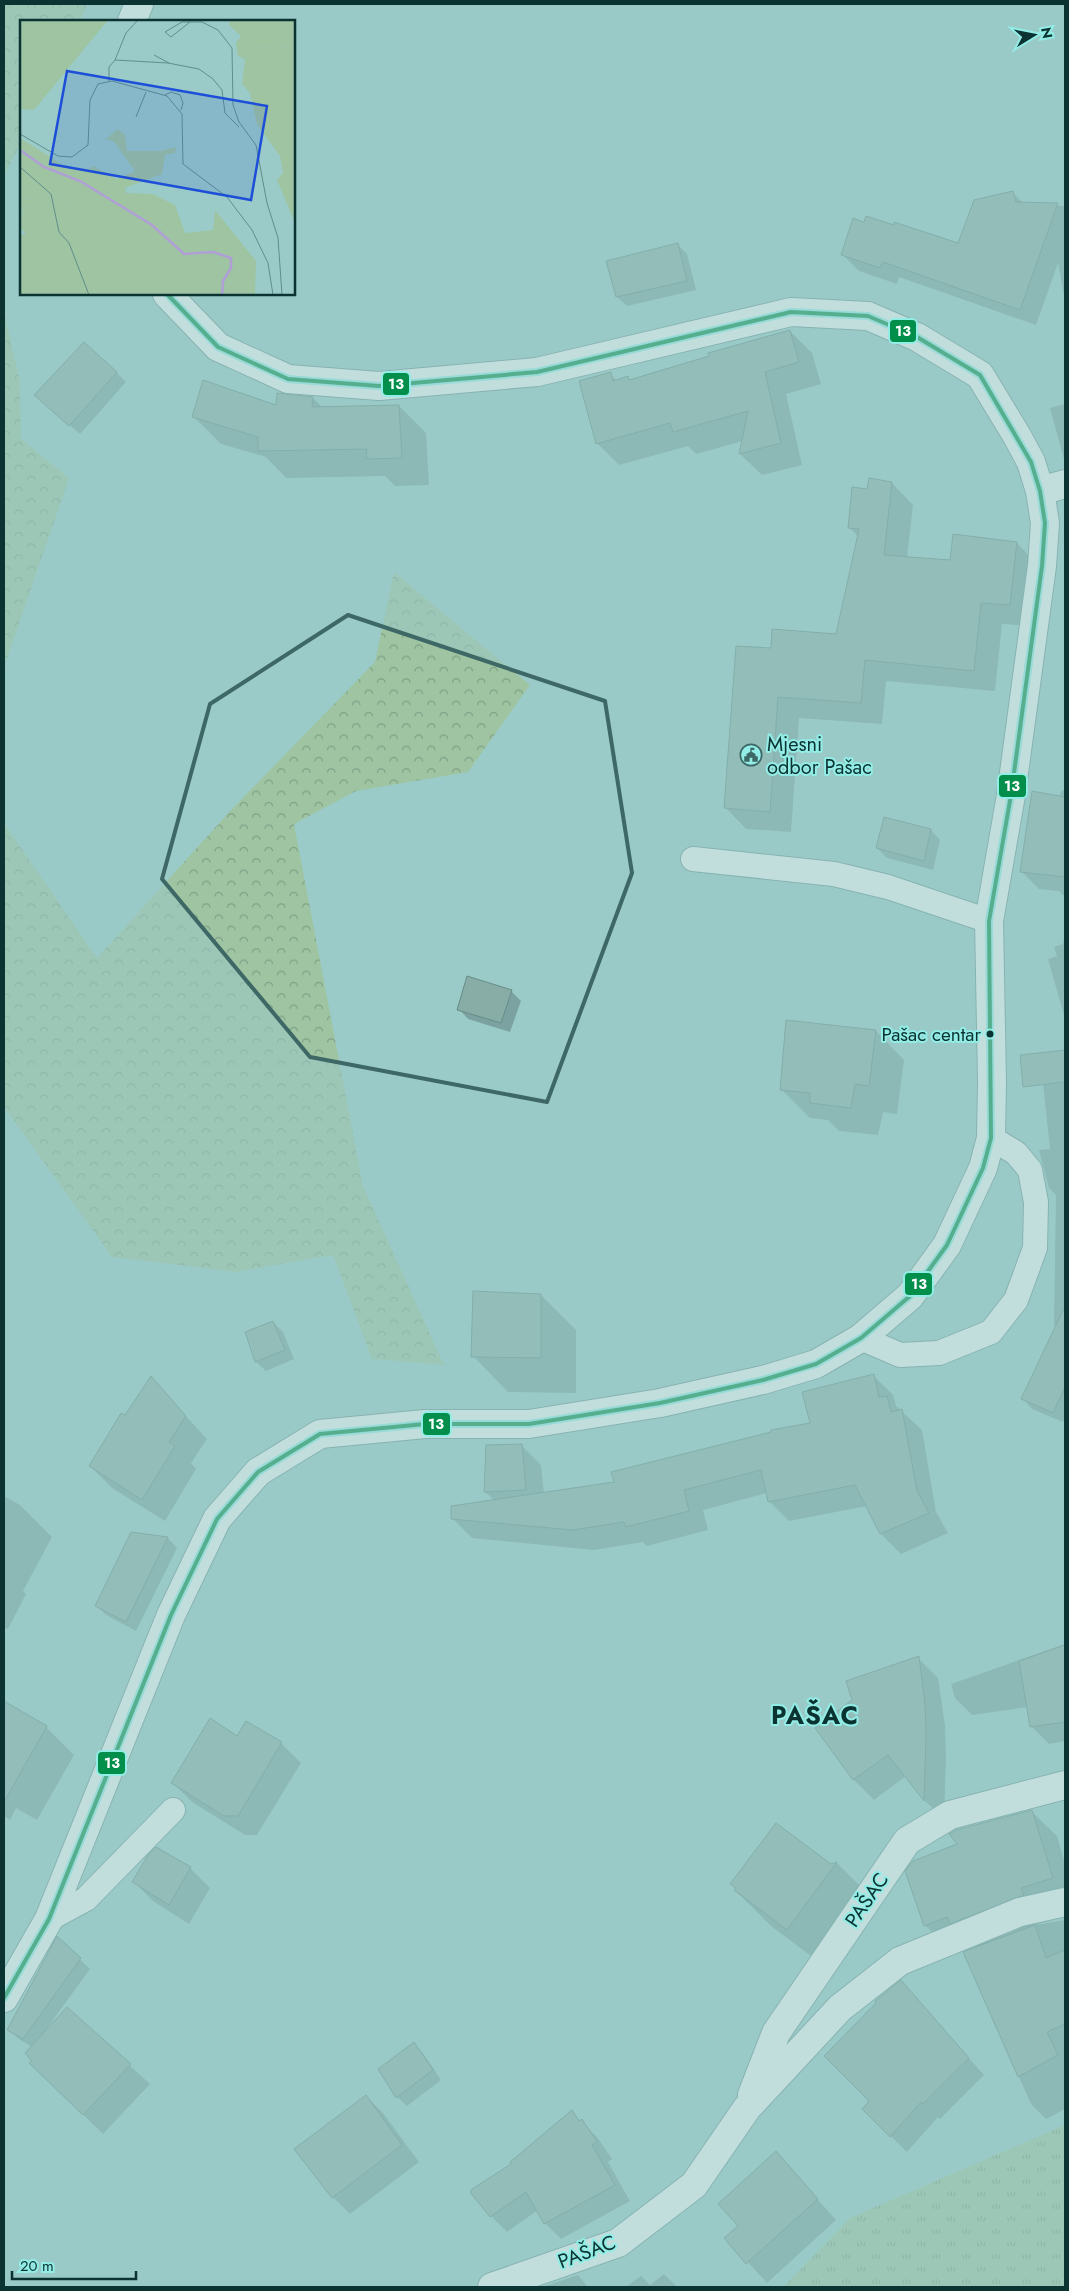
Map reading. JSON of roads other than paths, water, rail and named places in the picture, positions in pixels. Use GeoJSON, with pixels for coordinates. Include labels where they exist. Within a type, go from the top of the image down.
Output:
{"type":"FeatureCollection","features":[{"type":"Feature","properties":{"kind":"main road"},"geometry":{"type":"LineString","coordinates":[[132,20],[139,4]]}},
{"type":"Feature","properties":{"kind":"main road"},"geometry":{"type":"LineString","coordinates":[[4,1998],[49,1919],[171,1615],[217,1519],[258,1472],[320,1434],[426,1424],[529,1424],[660,1403],[763,1380],[816,1364],[861,1338],[910,1296],[947,1245],[982,1168],[991,1138],[992,1081],[989,921],[1011,796],[1042,566],[1045,523],[1052,488],[1030,462],[1018,436],[980,375],[917,337],[868,316],[790,312],[537,372],[379,386],[288,379],[218,347],[168,295]]}},
{"type":"Feature","properties":{"kind":"main road","name":"PAŠAC"},"geometry":{"type":"LineString","coordinates":[[747,2108],[776,2033],[907,1841],[950,1815],[1065,1785]]}},
{"type":"Feature","properties":{"kind":"main road","name":"PAŠAC"},"geometry":{"type":"LineString","coordinates":[[492,2287],[618,2243],[694,2185],[747,2108],[840,2008],[900,1961],[1020,1912],[1065,1902]]}},
{"type":"Feature","properties":{"kind":"lane"},"geometry":{"type":"LineString","coordinates":[[693,858],[834,874],[888,888],[989,921]]}},
{"type":"Feature","properties":{"kind":"lane"},"geometry":{"type":"LineString","coordinates":[[861,1338],[900,1355],[939,1353],[991,1332],[1016,1300],[1035,1248],[1036,1202],[1030,1170],[1016,1153],[991,1138]]}},
{"type":"Feature","properties":{"kind":"lane"},"geometry":{"type":"LineString","coordinates":[[49,1919],[86,1898],[173,1810]]}},
{"type":"Feature","properties":{"kind":"place","name":"Mjesni odbor Pašac"},"geometry":{"type":"Point","coordinates":[751,755]}},
{"type":"Feature","properties":{"kind":"place","name":"Pašac centar"},"geometry":{"type":"Point","coordinates":[990,1034]}},
{"type":"Feature","properties":{"kind":"district","name":"PAŠAC"},"geometry":{"type":"Point","coordinates":[815,1715]}}]}
